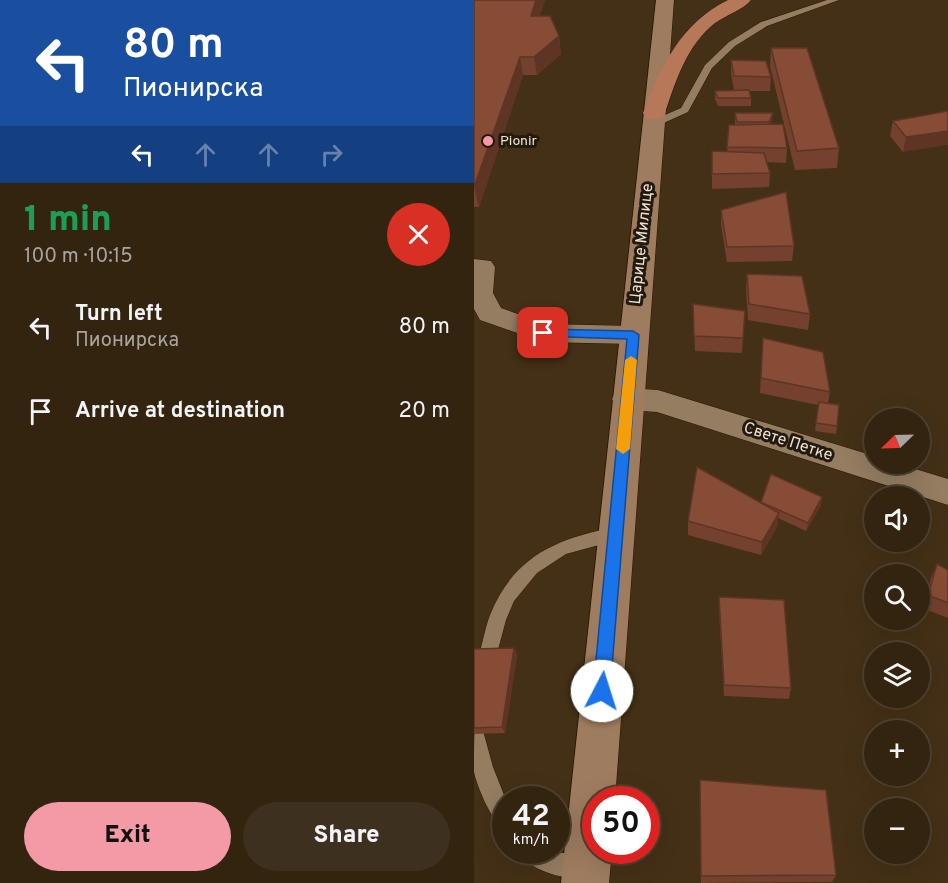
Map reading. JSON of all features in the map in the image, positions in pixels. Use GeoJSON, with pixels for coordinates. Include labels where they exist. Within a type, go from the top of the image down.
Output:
{"type":"FeatureCollection","features":[{"type":"Feature","properties":{"kind":"highway"},"geometry":{"type":"LineString","coordinates":[[654,119],[670,70],[681,48],[705,22],[742,0]]}},
{"type":"Feature","properties":{"kind":"main road","name":"Царице Милице"},"geometry":{"type":"LineString","coordinates":[[586,876],[627,399],[665,0]]}},
{"type":"Feature","properties":{"kind":"street"},"geometry":{"type":"LineString","coordinates":[[474,267],[482,267],[480,293],[490,314],[543,333],[633,335]]}},
{"type":"Feature","properties":{"kind":"street","name":"Свете Петке"},"geometry":{"type":"LineString","coordinates":[[627,399],[658,401],[948,492]]}},
{"type":"Feature","properties":{"kind":"lane"},"geometry":{"type":"LineString","coordinates":[[654,119],[685,110],[708,67],[732,44],[764,24],[835,0]]}},
{"type":"Feature","properties":{"kind":"lane"},"geometry":{"type":"LineString","coordinates":[[489,655],[500,614],[519,580],[538,561],[567,545],[615,534]]}},
{"type":"Feature","properties":{"kind":"lane"},"geometry":{"type":"LineString","coordinates":[[475,734],[479,758],[492,792]]}},
{"type":"Feature","properties":{"kind":"lane"},"geometry":{"type":"LineString","coordinates":[[552,864],[586,876]]}},
{"type":"Feature","properties":{"kind":"building","name":"Pionir"},"geometry":{"type":"Polygon","coordinates":[[[474,0],[536,0],[531,16],[550,16],[559,36],[534,57],[520,57],[474,187],[474,0]]]}},
{"type":"Feature","properties":{"kind":"building"},"geometry":{"type":"Polygon","coordinates":[[[771,48],[807,48],[839,148],[797,151],[771,48]]]}},
{"type":"Feature","properties":{"kind":"building"},"geometry":{"type":"Polygon","coordinates":[[[731,60],[766,61],[771,77],[734,76],[731,60]]]}},
{"type":"Feature","properties":{"kind":"building"},"geometry":{"type":"Polygon","coordinates":[[[749,90],[751,98],[718,98],[715,91],[749,90]]]}},
{"type":"Feature","properties":{"kind":"building"},"geometry":{"type":"Polygon","coordinates":[[[948,111],[948,131],[906,137],[893,121],[948,111]]]}},
{"type":"Feature","properties":{"kind":"building"},"geometry":{"type":"Polygon","coordinates":[[[735,113],[773,113],[769,122],[737,122],[735,113]]]}},
{"type":"Feature","properties":{"kind":"building"},"geometry":{"type":"Polygon","coordinates":[[[783,124],[787,148],[727,147],[729,125],[783,124]]]}},
{"type":"Feature","properties":{"kind":"building"},"geometry":{"type":"Polygon","coordinates":[[[712,151],[764,153],[770,173],[712,174],[712,151]]]}},
{"type":"Feature","properties":{"kind":"building"},"geometry":{"type":"Polygon","coordinates":[[[786,192],[794,246],[727,247],[721,210],[786,192]]]}},
{"type":"Feature","properties":{"kind":"building"},"geometry":{"type":"Polygon","coordinates":[[[747,274],[802,276],[810,314],[749,304],[747,274]]]}},
{"type":"Feature","properties":{"kind":"building"},"geometry":{"type":"Polygon","coordinates":[[[693,304],[745,311],[743,338],[694,336],[693,304]]]}},
{"type":"Feature","properties":{"kind":"building"},"geometry":{"type":"Polygon","coordinates":[[[763,338],[823,352],[830,392],[761,378],[763,338]]]}},
{"type":"Feature","properties":{"kind":"building"},"geometry":{"type":"Polygon","coordinates":[[[819,402],[839,405],[837,426],[816,423],[819,402]]]}},
{"type":"Feature","properties":{"kind":"building"},"geometry":{"type":"Polygon","coordinates":[[[697,467],[779,513],[762,542],[688,521],[697,467]]]}},
{"type":"Feature","properties":{"kind":"building"},"geometry":{"type":"Polygon","coordinates":[[[771,474],[822,497],[808,523],[761,502],[771,474]]]}},
{"type":"Feature","properties":{"kind":"building"},"geometry":{"type":"Polygon","coordinates":[[[937,564],[948,570],[948,603],[930,596],[937,564]]]}},
{"type":"Feature","properties":{"kind":"building"},"geometry":{"type":"Polygon","coordinates":[[[719,597],[784,600],[791,688],[724,685],[719,597]]]}},
{"type":"Feature","properties":{"kind":"building"},"geometry":{"type":"Polygon","coordinates":[[[514,648],[502,727],[474,728],[474,649],[514,648]]]}},
{"type":"Feature","properties":{"kind":"building"},"geometry":{"type":"Polygon","coordinates":[[[700,780],[826,790],[836,875],[701,876],[700,780]]]}},
{"type":"Feature","properties":{"kind":"slow traffic"},"geometry":{"type":"LineString","coordinates":[[623,449],[631,360]]}},
{"type":"Feature","properties":{"kind":"place","name":"Pionir"},"geometry":{"type":"Point","coordinates":[488,141]}},
{"type":"Feature","properties":{"kind":"route"},"geometry":{"type":"LineString","coordinates":[[543,333],[633,335],[602,691]]}}]}
